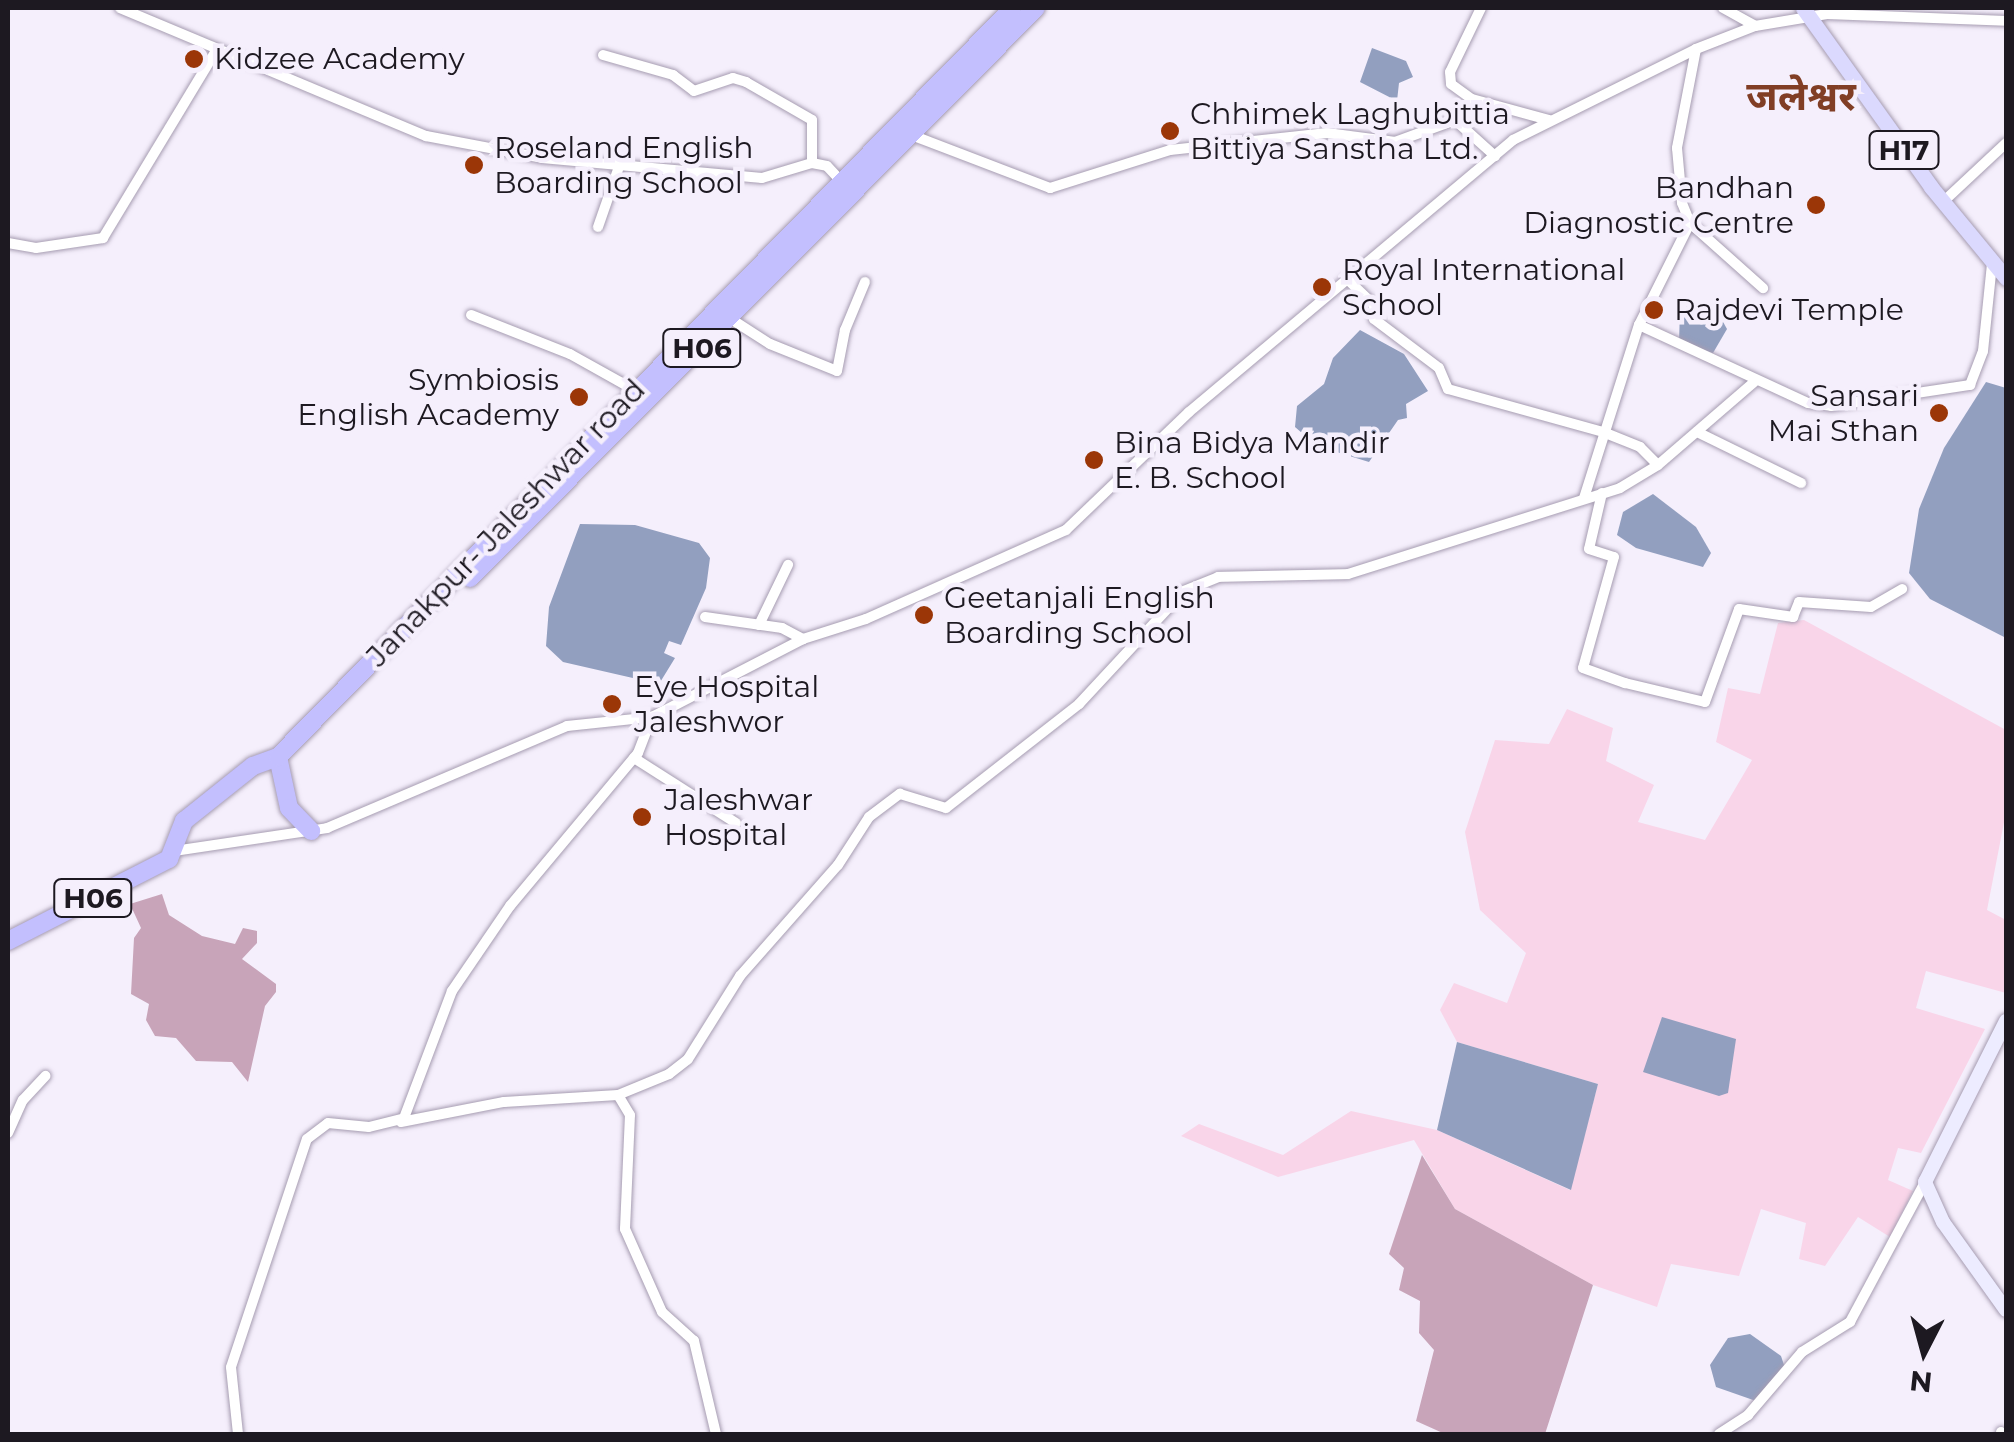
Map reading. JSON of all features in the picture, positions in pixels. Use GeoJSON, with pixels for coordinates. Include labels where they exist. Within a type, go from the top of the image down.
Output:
{"type":"FeatureCollection","features":[{"type":"Feature","properties":{"kind":"highway","name":"Janakpur- Jaleshwar road"},"geometry":{"type":"LineString","coordinates":[[174,851],[184,821],[253,766],[278,757],[838,179],[1013,8]]}},
{"type":"Feature","properties":{"kind":"highway","name":"H06"},"geometry":{"type":"LineString","coordinates":[[359,676],[383,667],[914,136],[1036,8]]}},
{"type":"Feature","properties":{"kind":"highway"},"geometry":{"type":"LineString","coordinates":[[278,757],[289,808],[311,831]]}},
{"type":"Feature","properties":{"kind":"highway","name":"H06"},"geometry":{"type":"LineString","coordinates":[[8,941],[174,851]]}},
{"type":"Feature","properties":{"kind":"main road","name":"H17"},"geometry":{"type":"LineString","coordinates":[[1805,13],[1943,202],[2006,278]]}},
{"type":"Feature","properties":{"kind":"street"},"geometry":{"type":"LineString","coordinates":[[120,8],[426,136],[542,158],[621,162],[762,178],[812,163],[827,166],[838,179]]}},
{"type":"Feature","properties":{"kind":"street"},"geometry":{"type":"LineString","coordinates":[[1481,8],[1450,72],[1451,84],[1472,99],[1548,120]]}},
{"type":"Feature","properties":{"kind":"street"},"geometry":{"type":"LineString","coordinates":[[1723,8],[1755,26]]}},
{"type":"Feature","properties":{"kind":"street"},"geometry":{"type":"LineString","coordinates":[[174,851],[311,831],[381,810],[567,726],[652,717],[803,639],[866,619],[1066,530],[1189,412],[1494,156],[1548,120],[1696,49],[1755,26],[1805,13],[2006,21]]}},
{"type":"Feature","properties":{"kind":"street"},"geometry":{"type":"LineString","coordinates":[[1696,49],[1677,148],[1682,203],[1690,223],[1763,288]]}},
{"type":"Feature","properties":{"kind":"street"},"geometry":{"type":"LineString","coordinates":[[8,243],[36,248],[103,238],[216,51]]}},
{"type":"Feature","properties":{"kind":"street"},"geometry":{"type":"LineString","coordinates":[[604,55],[673,75],[694,91],[733,78],[746,82],[812,120],[812,163]]}},
{"type":"Feature","properties":{"kind":"street"},"geometry":{"type":"LineString","coordinates":[[914,136],[1050,188],[1170,150],[1327,133],[1395,142],[1455,120],[1494,156]]}},
{"type":"Feature","properties":{"kind":"street"},"geometry":{"type":"LineString","coordinates":[[1943,202],[2006,143]]}},
{"type":"Feature","properties":{"kind":"street"},"geometry":{"type":"LineString","coordinates":[[598,227],[621,162]]}},
{"type":"Feature","properties":{"kind":"street"},"geometry":{"type":"LineString","coordinates":[[1584,498],[1602,432],[1640,326],[1690,223]]}},
{"type":"Feature","properties":{"kind":"street"},"geometry":{"type":"LineString","coordinates":[[1640,326],[1754,382],[1832,406],[1970,385],[1983,351],[1992,264]]}},
{"type":"Feature","properties":{"kind":"street"},"geometry":{"type":"LineString","coordinates":[[1348,280],[1374,305],[1374,319],[1440,368],[1448,389],[1602,432],[1640,448],[1658,465]]}},
{"type":"Feature","properties":{"kind":"street"},"geometry":{"type":"LineString","coordinates":[[731,319],[837,371],[844,330],[866,282]]}},
{"type":"Feature","properties":{"kind":"street"},"geometry":{"type":"LineString","coordinates":[[470,315],[570,354],[633,389]]}},
{"type":"Feature","properties":{"kind":"street"},"geometry":{"type":"LineString","coordinates":[[238,1434],[231,1367],[286,1218],[308,1139],[328,1122],[396,1124],[504,1102],[618,1095],[670,1074],[688,1059],[740,976],[838,864],[869,817],[900,794],[946,808],[1080,704],[1184,591],[1218,578],[1348,574],[1602,492],[1658,465],[1754,382]]}},
{"type":"Feature","properties":{"kind":"street"},"geometry":{"type":"LineString","coordinates":[[1696,432],[1800,483]]}},
{"type":"Feature","properties":{"kind":"street"},"geometry":{"type":"LineString","coordinates":[[1602,492],[1589,549],[1614,557],[1583,668],[1626,683],[1705,702],[1739,609],[1793,617],[1799,602],[1871,608],[1902,590]]}},
{"type":"Feature","properties":{"kind":"street"},"geometry":{"type":"LineString","coordinates":[[759,625],[788,565]]}},
{"type":"Feature","properties":{"kind":"street"},"geometry":{"type":"LineString","coordinates":[[706,618],[759,625],[803,639]]}},
{"type":"Feature","properties":{"kind":"street"},"geometry":{"type":"LineString","coordinates":[[396,1124],[404,1118],[452,991],[510,906],[634,758],[652,717]]}},
{"type":"Feature","properties":{"kind":"street"},"geometry":{"type":"LineString","coordinates":[[634,758],[736,823]]}},
{"type":"Feature","properties":{"kind":"street"},"geometry":{"type":"LineString","coordinates":[[1719,1434],[1748,1415],[1802,1352],[1850,1322],[2006,1021]]}},
{"type":"Feature","properties":{"kind":"street"},"geometry":{"type":"LineString","coordinates":[[8,1133],[22,1100],[45,1076]]}},
{"type":"Feature","properties":{"kind":"street"},"geometry":{"type":"LineString","coordinates":[[618,1095],[630,1115],[625,1229],[662,1312],[694,1341],[716,1434]]}},
{"type":"Feature","properties":{"kind":"street"},"geometry":{"type":"LineString","coordinates":[[1925,1182],[1943,1222],[2006,1310]]}},
{"type":"Feature","properties":{"kind":"shaded area"},"geometry":{"type":"Polygon","coordinates":[[[1804,620],[2006,730],[2006,812],[1987,910],[2006,920],[2006,993],[1926,971],[1916,1008],[1985,1029],[1921,1153],[1898,1148],[1888,1180],[1913,1191],[1890,1237],[1858,1217],[1825,1266],[1799,1259],[1806,1223],[1761,1209],[1739,1276],[1671,1264],[1657,1307],[1593,1285],[1455,1209],[1414,1140],[1278,1177],[1181,1136],[1199,1124],[1283,1155],[1351,1111],[1437,1130],[1570,1190],[1598,1084],[1457,1042],[1440,1010],[1454,983],[1507,1003],[1526,953],[1480,910],[1465,832],[1495,740],[1549,744],[1567,709],[1613,728],[1606,761],[1654,785],[1638,822],[1705,840],[1752,760],[1716,742],[1728,688],[1760,694],[1778,623],[1804,620]]]}},
{"type":"Feature","properties":{"kind":"shaded area"},"geometry":{"type":"Polygon","coordinates":[[[162,894],[169,915],[202,936],[235,944],[243,928],[257,931],[257,943],[242,959],[276,984],[276,992],[265,1006],[248,1082],[232,1062],[196,1061],[176,1038],[155,1036],[146,1020],[149,1004],[131,994],[134,938],[141,928],[130,904],[162,894]]]}},
{"type":"Feature","properties":{"kind":"shaded area"},"geometry":{"type":"Polygon","coordinates":[[[1422,1155],[1455,1209],[1593,1285],[1545,1434],[1445,1434],[1416,1421],[1434,1350],[1419,1333],[1420,1301],[1399,1290],[1404,1268],[1389,1254],[1422,1155]]]}},
{"type":"Feature","properties":{"kind":"water"},"geometry":{"type":"Polygon","coordinates":[[[1372,48],[1406,61],[1413,77],[1399,83],[1397,101],[1360,82],[1372,48]]]}},
{"type":"Feature","properties":{"kind":"water"},"geometry":{"type":"Polygon","coordinates":[[[1689,306],[1722,320],[1727,329],[1713,353],[1679,343],[1680,309],[1689,306]]]}},
{"type":"Feature","properties":{"kind":"water"},"geometry":{"type":"Polygon","coordinates":[[[1360,330],[1404,354],[1428,391],[1406,404],[1407,418],[1398,420],[1369,462],[1317,446],[1295,427],[1297,406],[1324,384],[1333,358],[1360,330]]]}},
{"type":"Feature","properties":{"kind":"water"},"geometry":{"type":"Polygon","coordinates":[[[1986,382],[2006,388],[2006,638],[1930,599],[1909,573],[1919,509],[1944,448],[1986,382]]]}},
{"type":"Feature","properties":{"kind":"water"},"geometry":{"type":"Polygon","coordinates":[[[1653,494],[1696,527],[1711,553],[1703,567],[1636,548],[1617,535],[1623,512],[1653,494]]]}},
{"type":"Feature","properties":{"kind":"water"},"geometry":{"type":"Polygon","coordinates":[[[580,524],[635,525],[699,543],[710,558],[706,588],[681,645],[669,641],[664,653],[675,658],[659,684],[563,662],[546,646],[549,607],[580,524]]]}},
{"type":"Feature","properties":{"kind":"water"},"geometry":{"type":"Polygon","coordinates":[[[1662,1017],[1736,1039],[1728,1093],[1719,1096],[1643,1072],[1662,1017]]]}},
{"type":"Feature","properties":{"kind":"water"},"geometry":{"type":"Polygon","coordinates":[[[1457,1042],[1598,1084],[1571,1190],[1437,1130],[1457,1042]]]}},
{"type":"Feature","properties":{"kind":"water"},"geometry":{"type":"Polygon","coordinates":[[[1750,1334],[1781,1356],[1785,1368],[1756,1401],[1716,1387],[1710,1365],[1728,1338],[1750,1334]]]}},
{"type":"Feature","properties":{"kind":"place","name":"Kidzee Academy"},"geometry":{"type":"Point","coordinates":[194,59]}},
{"type":"Feature","properties":{"kind":"place","name":"Chhimek Laghubittia Bittiya Sanstha Ltd."},"geometry":{"type":"Point","coordinates":[1170,131]}},
{"type":"Feature","properties":{"kind":"place","name":"Roseland English Boarding School"},"geometry":{"type":"Point","coordinates":[474,165]}},
{"type":"Feature","properties":{"kind":"place","name":"Bandhan Diagnostic Centre"},"geometry":{"type":"Point","coordinates":[1816,205]}},
{"type":"Feature","properties":{"kind":"place","name":"Royal International School"},"geometry":{"type":"Point","coordinates":[1322,287]}},
{"type":"Feature","properties":{"kind":"place","name":"Rajdevi Temple"},"geometry":{"type":"Point","coordinates":[1654,310]}},
{"type":"Feature","properties":{"kind":"place","name":"Symbiosis English Academy"},"geometry":{"type":"Point","coordinates":[579,397]}},
{"type":"Feature","properties":{"kind":"place","name":"Sansari Mai Sthan"},"geometry":{"type":"Point","coordinates":[1939,413]}},
{"type":"Feature","properties":{"kind":"place","name":"Bina Bidya Mandir E. B. School"},"geometry":{"type":"Point","coordinates":[1094,460]}},
{"type":"Feature","properties":{"kind":"place","name":"Geetanjali English Boarding School"},"geometry":{"type":"Point","coordinates":[924,615]}},
{"type":"Feature","properties":{"kind":"place","name":"Eye Hospital Jaleshwor"},"geometry":{"type":"Point","coordinates":[612,704]}},
{"type":"Feature","properties":{"kind":"place","name":"Jaleshwar Hospital"},"geometry":{"type":"Point","coordinates":[642,817]}},
{"type":"Feature","properties":{"kind":"district","name":"जलेश्वर"},"geometry":{"type":"Point","coordinates":[1801,96]}}]}
